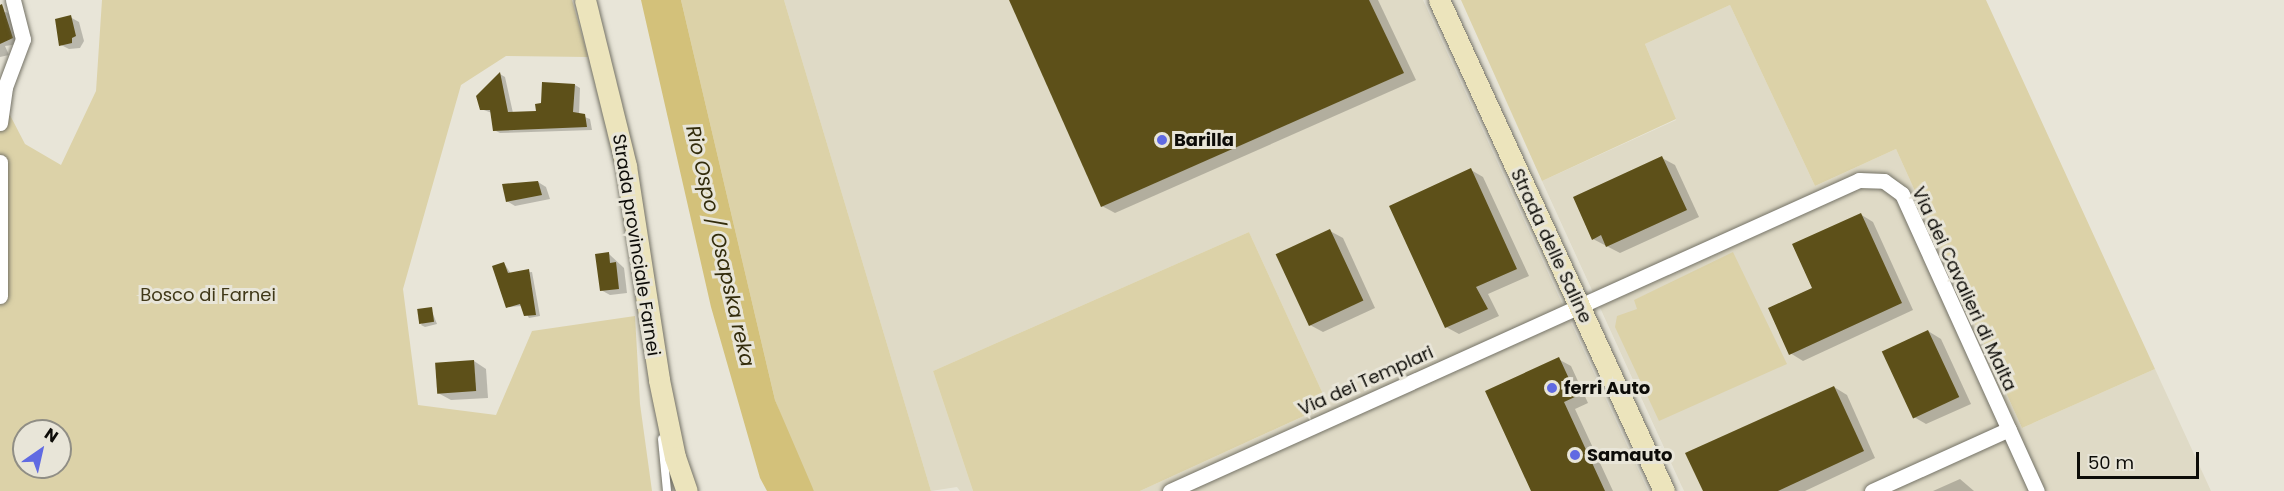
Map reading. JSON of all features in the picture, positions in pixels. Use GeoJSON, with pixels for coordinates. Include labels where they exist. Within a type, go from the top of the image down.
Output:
{"type":"FeatureCollection","features":[{"type":"Feature","properties":{"kind":"street"},"geometry":{"type":"LineString","coordinates":[[0,123],[5,87],[23,39],[23,25],[13,0]]}},
{"type":"Feature","properties":{"kind":"street","name":"Strada provinciale Farnei"},"geometry":{"type":"LineString","coordinates":[[585,0],[626,166],[659,380],[675,457],[687,491]]}},
{"type":"Feature","properties":{"kind":"street","name":"Strada delle Saline"},"geometry":{"type":"LineString","coordinates":[[1439,0],[1664,491]]}},
{"type":"Feature","properties":{"kind":"street"},"geometry":{"type":"LineString","coordinates":[[0,162],[0,296]]}},
{"type":"Feature","properties":{"kind":"street","name":"Via dei Cavalieri di Malta"},"geometry":{"type":"LineString","coordinates":[[1579,306],[1859,180],[1884,181],[1902,194],[2037,491]]}},
{"type":"Feature","properties":{"kind":"street","name":"Via dei Templari"},"geometry":{"type":"LineString","coordinates":[[1170,491],[1579,306]]}},
{"type":"Feature","properties":{"kind":"street"},"geometry":{"type":"LineString","coordinates":[[1872,491],[2009,429]]}},
{"type":"Feature","properties":{"kind":"lane"},"geometry":{"type":"LineString","coordinates":[[659,380],[667,491]]}},
{"type":"Feature","properties":{"kind":"shaded area"},"geometry":{"type":"Polygon","coordinates":[[[784,0],[1423,0],[1648,491],[1140,491],[1328,405],[1249,232],[933,371],[973,491],[960,491],[957,487],[931,491],[784,0]]]}},
{"type":"Feature","properties":{"kind":"shaded area"},"geometry":{"type":"Polygon","coordinates":[[[1730,5],[1815,186],[1896,149],[2022,428],[2155,369],[2211,491],[1684,491],[1542,181],[1676,120],[1645,44],[1730,5]]]}},
{"type":"Feature","properties":{"kind":"green space","name":"Bosco di Farnei"},"geometry":{"type":"Polygon","coordinates":[[[102,0],[572,0],[588,57],[506,56],[461,85],[403,289],[418,405],[496,415],[532,331],[635,316],[640,404],[652,491],[0,491],[0,96],[25,144],[61,165],[96,91],[102,0]]]}},
{"type":"Feature","properties":{"kind":"green space"},"geometry":{"type":"Polygon","coordinates":[[[681,0],[784,0],[931,491],[814,491],[803,472],[775,400],[681,0]]]}},
{"type":"Feature","properties":{"kind":"green space"},"geometry":{"type":"Polygon","coordinates":[[[1461,0],[1986,0],[2155,369],[2022,428],[1896,149],[1815,186],[1730,5],[1645,44],[1676,119],[1542,181],[1461,0]]]}},
{"type":"Feature","properties":{"kind":"green space"},"geometry":{"type":"Polygon","coordinates":[[[1249,232],[1328,405],[1140,491],[973,491],[933,371],[1249,232]]]}},
{"type":"Feature","properties":{"kind":"green space"},"geometry":{"type":"Polygon","coordinates":[[[1733,252],[1787,364],[1659,421],[1615,327],[1617,316],[1637,309],[1634,300],[1733,252]]]}},
{"type":"Feature","properties":{"kind":"water","name":"Rio Ospo / Osapska reka"},"geometry":{"type":"Polygon","coordinates":[[[641,0],[681,0],[775,400],[814,491],[767,491],[760,478],[711,307],[641,0]]]}},
{"type":"Feature","properties":{"kind":"building","name":"Barilla"},"geometry":{"type":"Polygon","coordinates":[[[1009,0],[1369,0],[1404,73],[1101,207],[1009,0]]]}},
{"type":"Feature","properties":{"kind":"building"},"geometry":{"type":"Polygon","coordinates":[[[2,4],[13,38],[0,44],[0,5],[2,4]]]}},
{"type":"Feature","properties":{"kind":"building"},"geometry":{"type":"Polygon","coordinates":[[[71,15],[76,36],[72,38],[72,43],[59,46],[55,19],[71,15]]]}},
{"type":"Feature","properties":{"kind":"building"},"geometry":{"type":"Polygon","coordinates":[[[500,72],[508,112],[536,111],[535,104],[541,103],[542,82],[575,84],[573,112],[585,114],[587,127],[493,131],[490,110],[480,110],[476,96],[500,72]]]}},
{"type":"Feature","properties":{"kind":"building"},"geometry":{"type":"Polygon","coordinates":[[[1662,156],[1687,210],[1606,247],[1601,235],[1592,240],[1573,197],[1662,156]]]}},
{"type":"Feature","properties":{"kind":"building"},"geometry":{"type":"Polygon","coordinates":[[[1471,168],[1517,269],[1476,287],[1488,309],[1445,328],[1389,206],[1471,168]]]}},
{"type":"Feature","properties":{"kind":"building"},"geometry":{"type":"Polygon","coordinates":[[[538,181],[542,195],[506,202],[502,184],[538,181]]]}},
{"type":"Feature","properties":{"kind":"building"},"geometry":{"type":"Polygon","coordinates":[[[1861,213],[1902,303],[1789,355],[1768,308],[1812,288],[1792,244],[1861,213]]]}},
{"type":"Feature","properties":{"kind":"building"},"geometry":{"type":"Polygon","coordinates":[[[1330,229],[1363,301],[1309,326],[1276,254],[1330,229]]]}},
{"type":"Feature","properties":{"kind":"building"},"geometry":{"type":"Polygon","coordinates":[[[609,252],[610,263],[616,262],[619,289],[600,291],[595,254],[609,252]]]}},
{"type":"Feature","properties":{"kind":"building"},"geometry":{"type":"Polygon","coordinates":[[[504,262],[508,273],[529,269],[536,315],[524,316],[520,304],[506,308],[492,266],[504,262]]]}},
{"type":"Feature","properties":{"kind":"building"},"geometry":{"type":"Polygon","coordinates":[[[432,307],[434,322],[419,324],[417,309],[432,307]]]}},
{"type":"Feature","properties":{"kind":"building"},"geometry":{"type":"Polygon","coordinates":[[[1928,330],[1959,397],[1913,419],[1882,352],[1928,330]]]}},
{"type":"Feature","properties":{"kind":"building"},"geometry":{"type":"Polygon","coordinates":[[[1559,357],[1577,396],[1564,402],[1605,491],[1531,491],[1485,391],[1559,357]]]}},
{"type":"Feature","properties":{"kind":"building"},"geometry":{"type":"Polygon","coordinates":[[[474,360],[476,391],[437,394],[435,363],[474,360]]]}},
{"type":"Feature","properties":{"kind":"building"},"geometry":{"type":"Polygon","coordinates":[[[1834,386],[1864,451],[1778,491],[1703,491],[1685,453],[1834,386]]]}},
{"type":"Feature","properties":{"kind":"place","name":"Barilla"},"geometry":{"type":"Point","coordinates":[1162,140]}},
{"type":"Feature","properties":{"kind":"place","name":"ferri Auto"},"geometry":{"type":"Point","coordinates":[1552,388]}},
{"type":"Feature","properties":{"kind":"place","name":"Samauto"},"geometry":{"type":"Point","coordinates":[1575,455]}}]}
